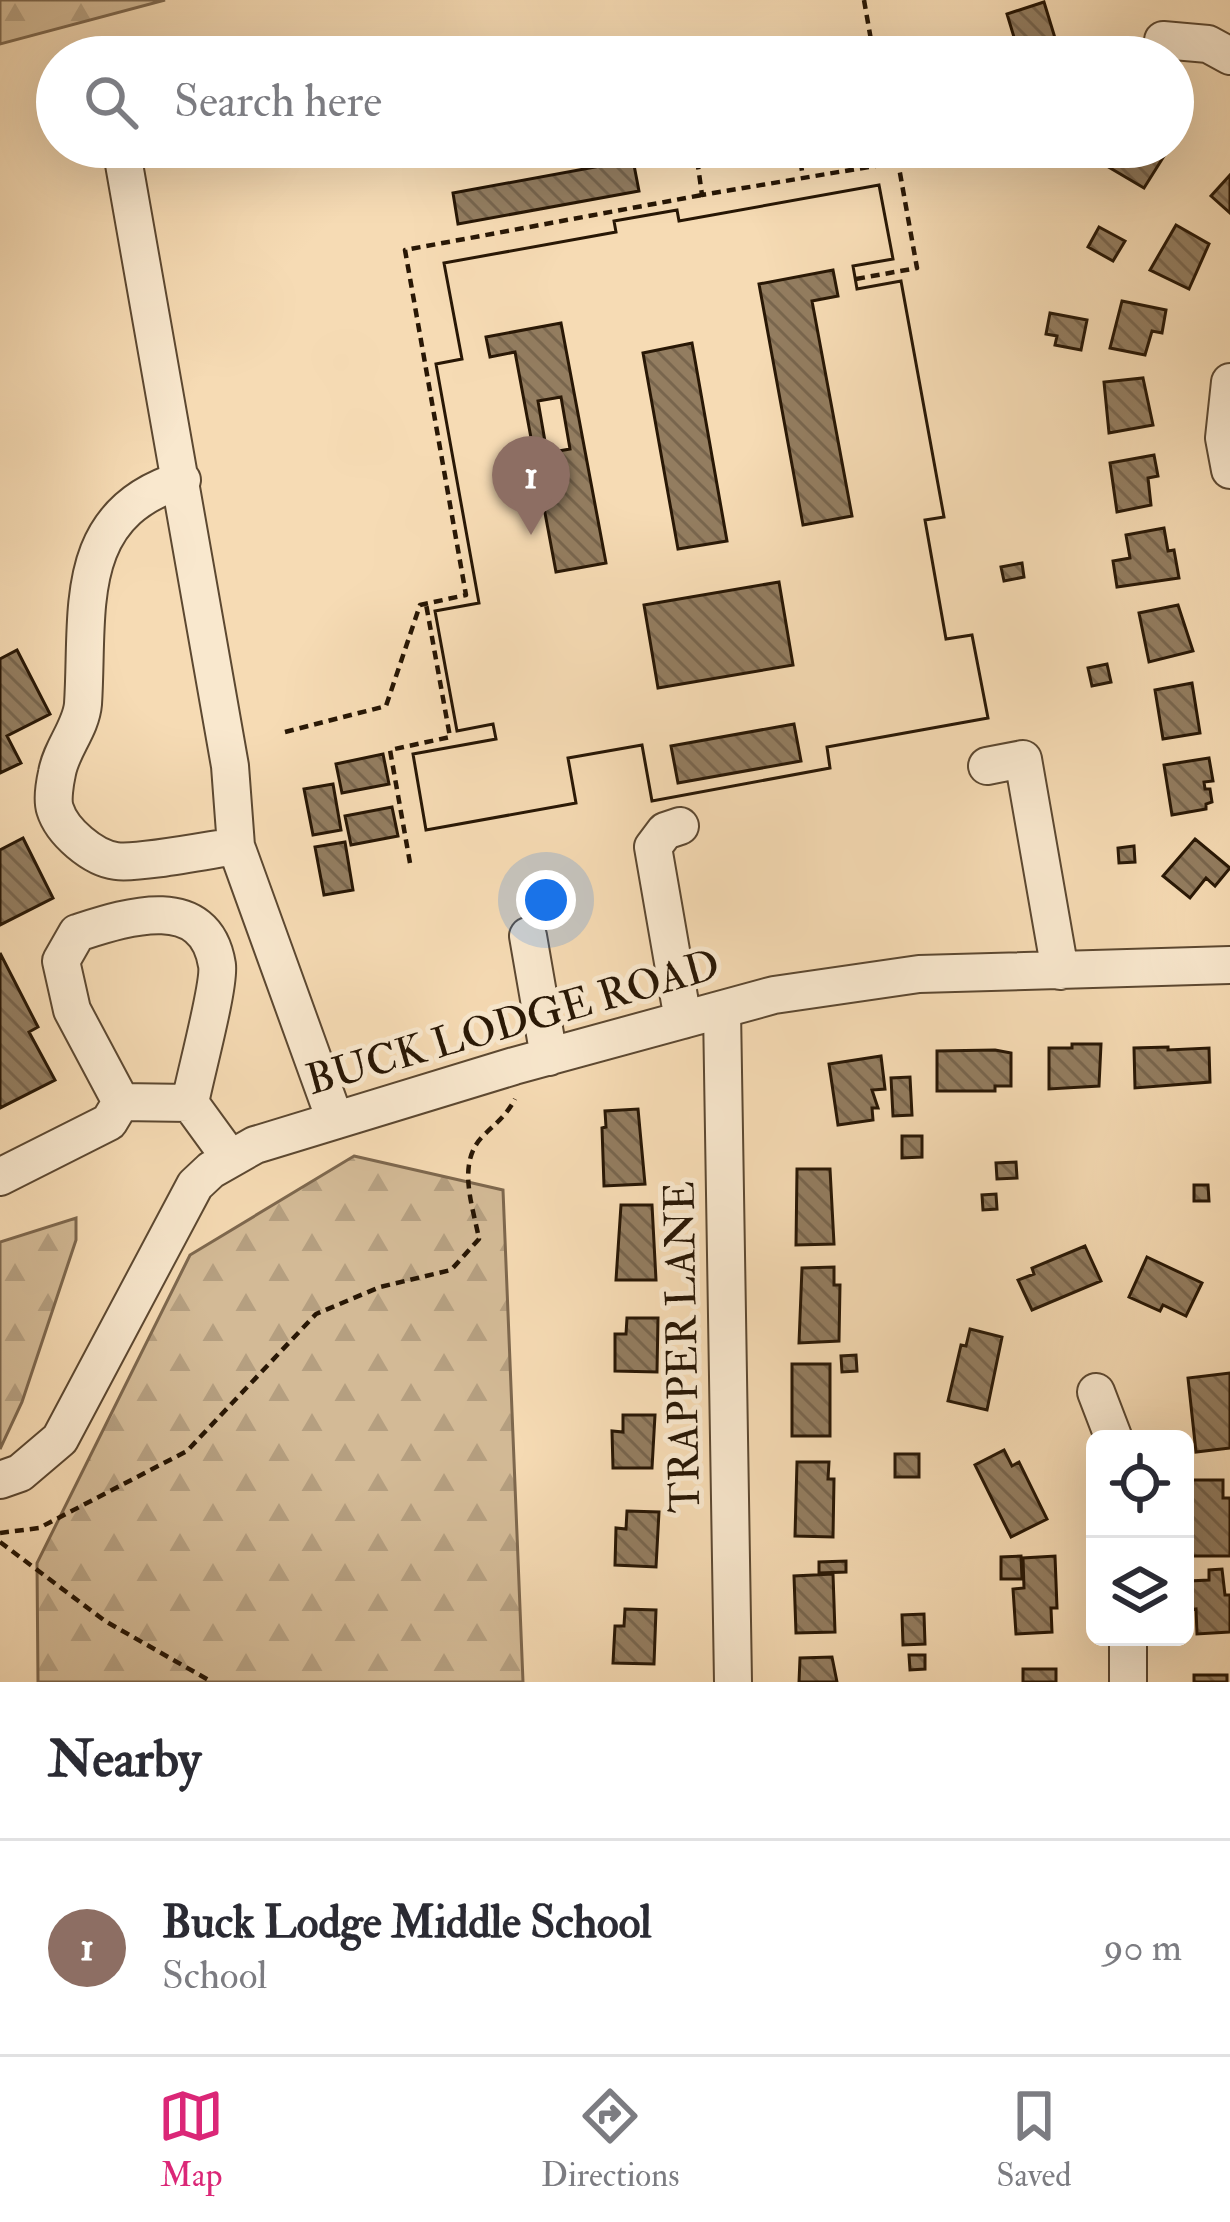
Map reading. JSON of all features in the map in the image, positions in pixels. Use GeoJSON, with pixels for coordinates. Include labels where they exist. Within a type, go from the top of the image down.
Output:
{"type":"FeatureCollection","features":[{"type":"Feature","properties":{"kind":"street"},"geometry":{"type":"LineString","coordinates":[[1194,43],[1208,44],[1230,56]]}},
{"type":"Feature","properties":{"kind":"street"},"geometry":{"type":"LineString","coordinates":[[125,168],[230,766],[236,846],[335,1120]]}},
{"type":"Feature","properties":{"kind":"street"},"geometry":{"type":"LineString","coordinates":[[1230,382],[1224,438],[1230,470]]}},
{"type":"Feature","properties":{"kind":"street"},"geometry":{"type":"LineString","coordinates":[[182,480],[150,490],[117,522],[91,566],[83,627],[83,710],[57,768],[54,808],[74,839],[115,861],[236,846]]}},
{"type":"Feature","properties":{"kind":"street"},"geometry":{"type":"LineString","coordinates":[[987,766],[1023,759],[1060,971]]}},
{"type":"Feature","properties":{"kind":"street"},"geometry":{"type":"LineString","coordinates":[[655,829],[648,915],[683,1020]]}},
{"type":"Feature","properties":{"kind":"street"},"geometry":{"type":"LineString","coordinates":[[121,1102],[72,1010],[62,961],[77,932],[134,915],[174,914],[205,934],[218,967],[190,1102],[230,1158]]}},
{"type":"Feature","properties":{"kind":"street"},"geometry":{"type":"LineString","coordinates":[[528,936],[532,1062]]}},
{"type":"Feature","properties":{"kind":"street","name":"BUCK LODGE ROAD"},"geometry":{"type":"LineString","coordinates":[[0,1480],[20,1473],[60,1439],[194,1185],[255,1145],[774,995],[919,974],[1230,965]]}},
{"type":"Feature","properties":{"kind":"street","name":"TRAPPER LANE"},"geometry":{"type":"LineString","coordinates":[[722,1010],[733,1682]]}},
{"type":"Feature","properties":{"kind":"street"},"geometry":{"type":"LineString","coordinates":[[121,1102],[190,1102]]}},
{"type":"Feature","properties":{"kind":"street"},"geometry":{"type":"LineString","coordinates":[[0,1178],[109,1122],[121,1102]]}},
{"type":"Feature","properties":{"kind":"street"},"geometry":{"type":"LineString","coordinates":[[1096,1392],[1111,1430]]}},
{"type":"Feature","properties":{"kind":"street"},"geometry":{"type":"LineString","coordinates":[[1128,1646],[1128,1682]]}},
{"type":"Feature","properties":{"kind":"path"},"geometry":{"type":"LineString","coordinates":[[864,0],[870,36]]}},
{"type":"Feature","properties":{"kind":"path"},"geometry":{"type":"LineString","coordinates":[[698,168],[702,195]]}},
{"type":"Feature","properties":{"kind":"path"},"geometry":{"type":"LineString","coordinates":[[801,168],[803,178]]}},
{"type":"Feature","properties":{"kind":"path"},"geometry":{"type":"LineString","coordinates":[[285,732],[386,706],[420,605],[466,595],[406,250],[862,168]]}},
{"type":"Feature","properties":{"kind":"path"},"geometry":{"type":"LineString","coordinates":[[856,279],[917,268],[899,168]]}},
{"type":"Feature","properties":{"kind":"path"},"geometry":{"type":"LineString","coordinates":[[410,863],[390,750],[450,737],[425,604]]}},
{"type":"Feature","properties":{"kind":"path"},"geometry":{"type":"LineString","coordinates":[[0,1533],[39,1528],[187,1451],[316,1314],[380,1287],[451,1270],[479,1239],[466,1168],[478,1139],[505,1118],[532,1062]]}},
{"type":"Feature","properties":{"kind":"path"},"geometry":{"type":"LineString","coordinates":[[0,1542],[104,1622],[212,1682]]}},
{"type":"Feature","properties":{"kind":"green space"},"geometry":{"type":"Polygon","coordinates":[[[0,0],[165,0],[0,44],[0,0]]]}},
{"type":"Feature","properties":{"kind":"green space"},"geometry":{"type":"Polygon","coordinates":[[[354,1156],[503,1190],[523,1682],[38,1682],[37,1563],[190,1255],[354,1156]]]}},
{"type":"Feature","properties":{"kind":"green space"},"geometry":{"type":"Polygon","coordinates":[[[76,1218],[76,1240],[22,1402],[0,1449],[0,1242],[76,1218]]]}},
{"type":"Feature","properties":{"kind":"building"},"geometry":{"type":"Polygon","coordinates":[[[1044,2],[1054,36],[1014,36],[1007,14],[1044,2]]]}},
{"type":"Feature","properties":{"kind":"building"},"geometry":{"type":"Polygon","coordinates":[[[589,168],[635,168],[639,191],[458,224],[453,193],[589,168]]]}},
{"type":"Feature","properties":{"kind":"building"},"geometry":{"type":"Polygon","coordinates":[[[1110,168],[1156,168],[1144,188],[1110,168]]]}},
{"type":"Feature","properties":{"kind":"building"},"geometry":{"type":"Polygon","coordinates":[[[1230,175],[1230,213],[1211,196],[1230,175]]]}},
{"type":"Feature","properties":{"kind":"building"},"geometry":{"type":"Polygon","coordinates":[[[879,185],[893,259],[853,266],[857,289],[901,281],[944,517],[925,520],[946,639],[972,635],[988,718],[827,747],[830,768],[652,801],[642,745],[568,758],[576,803],[426,830],[413,754],[496,739],[493,724],[457,731],[435,611],[479,603],[436,364],[462,359],[444,263],[616,232],[614,221],[677,210],[679,221],[879,185]],[[833,270],[759,284],[803,525],[852,516],[812,301],[838,296],[833,270]],[[561,323],[486,337],[490,357],[515,352],[556,572],[606,563],[561,323]],[[692,343],[643,353],[678,549],[727,541],[692,343]],[[779,582],[644,605],[658,688],[793,665],[779,582]],[[794,724],[671,746],[678,783],[801,761],[794,724]]]}},
{"type":"Feature","properties":{"kind":"building"},"geometry":{"type":"Polygon","coordinates":[[[879,185],[893,259],[853,266],[857,289],[901,281],[944,517],[925,520],[946,639],[972,635],[988,718],[827,747],[830,768],[652,801],[642,745],[568,758],[576,803],[426,830],[413,754],[496,739],[493,724],[457,731],[435,611],[479,603],[436,364],[462,359],[444,263],[616,232],[614,221],[677,210],[679,221],[879,185]]]}},
{"type":"Feature","properties":{"kind":"building"},"geometry":{"type":"Polygon","coordinates":[[[1176,225],[1209,244],[1189,289],[1150,270],[1176,225]]]}},
{"type":"Feature","properties":{"kind":"building"},"geometry":{"type":"Polygon","coordinates":[[[1099,227],[1125,241],[1113,261],[1088,247],[1099,227]]]}},
{"type":"Feature","properties":{"kind":"building"},"geometry":{"type":"Polygon","coordinates":[[[1122,301],[1166,310],[1162,333],[1152,331],[1145,355],[1110,348],[1122,301]]]}},
{"type":"Feature","properties":{"kind":"building"},"geometry":{"type":"Polygon","coordinates":[[[1050,313],[1087,320],[1081,350],[1055,345],[1057,336],[1046,334],[1050,313]]]}},
{"type":"Feature","properties":{"kind":"building"},"geometry":{"type":"Polygon","coordinates":[[[1143,378],[1153,425],[1109,433],[1104,382],[1143,378]]]}},
{"type":"Feature","properties":{"kind":"building"},"geometry":{"type":"Polygon","coordinates":[[[561,397],[570,449],[547,453],[538,401],[561,397]]]}},
{"type":"Feature","properties":{"kind":"building"},"geometry":{"type":"Polygon","coordinates":[[[1154,455],[1158,476],[1148,478],[1151,505],[1117,512],[1110,463],[1154,455]]]}},
{"type":"Feature","properties":{"kind":"building"},"geometry":{"type":"Polygon","coordinates":[[[1164,528],[1179,578],[1117,587],[1113,561],[1130,558],[1126,535],[1164,528]]]}},
{"type":"Feature","properties":{"kind":"building"},"geometry":{"type":"Polygon","coordinates":[[[1022,563],[1024,577],[1004,581],[1001,567],[1022,563]]]}},
{"type":"Feature","properties":{"kind":"building"},"geometry":{"type":"Polygon","coordinates":[[[1178,605],[1193,651],[1149,662],[1139,613],[1178,605]]]}},
{"type":"Feature","properties":{"kind":"building"},"geometry":{"type":"Polygon","coordinates":[[[17,650],[50,714],[7,736],[21,763],[0,773],[0,659],[17,650]]]}},
{"type":"Feature","properties":{"kind":"building"},"geometry":{"type":"Polygon","coordinates":[[[1107,664],[1111,682],[1092,686],[1088,668],[1107,664]]]}},
{"type":"Feature","properties":{"kind":"building"},"geometry":{"type":"Polygon","coordinates":[[[1192,683],[1200,733],[1163,739],[1155,690],[1192,683]]]}},
{"type":"Feature","properties":{"kind":"building"},"geometry":{"type":"Polygon","coordinates":[[[383,754],[389,784],[342,793],[336,764],[383,754]]]}},
{"type":"Feature","properties":{"kind":"building"},"geometry":{"type":"Polygon","coordinates":[[[1209,758],[1213,781],[1204,782],[1212,802],[1206,809],[1172,815],[1164,765],[1209,758]]]}},
{"type":"Feature","properties":{"kind":"building"},"geometry":{"type":"Polygon","coordinates":[[[333,784],[341,830],[313,835],[304,789],[333,784]]]}},
{"type":"Feature","properties":{"kind":"building"},"geometry":{"type":"Polygon","coordinates":[[[392,807],[398,836],[351,845],[345,816],[392,807]]]}},
{"type":"Feature","properties":{"kind":"building"},"geometry":{"type":"Polygon","coordinates":[[[23,838],[53,898],[0,925],[0,850],[23,838]]]}},
{"type":"Feature","properties":{"kind":"building"},"geometry":{"type":"Polygon","coordinates":[[[1195,839],[1230,868],[1215,886],[1206,878],[1190,898],[1163,876],[1195,839]]]}},
{"type":"Feature","properties":{"kind":"building"},"geometry":{"type":"Polygon","coordinates":[[[345,842],[353,890],[324,895],[315,847],[345,842]]]}},
{"type":"Feature","properties":{"kind":"building"},"geometry":{"type":"Polygon","coordinates":[[[1134,846],[1135,862],[1119,863],[1118,848],[1134,846]]]}},
{"type":"Feature","properties":{"kind":"building"},"geometry":{"type":"Polygon","coordinates":[[[0,953],[38,1027],[29,1032],[55,1080],[0,1108],[0,953]]]}},
{"type":"Feature","properties":{"kind":"building"},"geometry":{"type":"Polygon","coordinates":[[[1072,1044],[1101,1044],[1099,1086],[1049,1089],[1049,1048],[1072,1048],[1072,1044]]]}},
{"type":"Feature","properties":{"kind":"building"},"geometry":{"type":"Polygon","coordinates":[[[1134,1048],[1209,1048],[1210,1082],[1135,1088],[1134,1048]]]}},
{"type":"Feature","properties":{"kind":"building"},"geometry":{"type":"Polygon","coordinates":[[[937,1051],[1011,1053],[1011,1086],[995,1086],[995,1091],[937,1091],[937,1051]]]}},
{"type":"Feature","properties":{"kind":"building"},"geometry":{"type":"Polygon","coordinates":[[[881,1056],[885,1089],[872,1090],[878,1108],[872,1108],[873,1120],[838,1125],[829,1064],[881,1056]]]}},
{"type":"Feature","properties":{"kind":"building"},"geometry":{"type":"Polygon","coordinates":[[[910,1077],[912,1115],[893,1116],[891,1078],[910,1077]]]}},
{"type":"Feature","properties":{"kind":"building"},"geometry":{"type":"Polygon","coordinates":[[[638,1109],[645,1184],[604,1186],[605,1111],[638,1109]]]}},
{"type":"Feature","properties":{"kind":"building"},"geometry":{"type":"Polygon","coordinates":[[[902,1136],[922,1136],[922,1157],[902,1158],[902,1136]]]}},
{"type":"Feature","properties":{"kind":"building"},"geometry":{"type":"Polygon","coordinates":[[[1016,1162],[1017,1178],[997,1179],[996,1163],[1016,1162]]]}},
{"type":"Feature","properties":{"kind":"building"},"geometry":{"type":"Polygon","coordinates":[[[797,1169],[830,1169],[834,1244],[796,1245],[797,1169]]]}},
{"type":"Feature","properties":{"kind":"building"},"geometry":{"type":"Polygon","coordinates":[[[1194,1185],[1208,1185],[1209,1201],[1194,1201],[1194,1185]]]}},
{"type":"Feature","properties":{"kind":"building"},"geometry":{"type":"Polygon","coordinates":[[[996,1194],[997,1209],[983,1210],[982,1195],[996,1194]]]}},
{"type":"Feature","properties":{"kind":"building"},"geometry":{"type":"Polygon","coordinates":[[[621,1205],[652,1205],[656,1280],[616,1280],[621,1205]]]}},
{"type":"Feature","properties":{"kind":"building"},"geometry":{"type":"Polygon","coordinates":[[[1085,1246],[1101,1281],[1032,1310],[1018,1280],[1034,1274],[1032,1268],[1085,1246]]]}},
{"type":"Feature","properties":{"kind":"building"},"geometry":{"type":"Polygon","coordinates":[[[1147,1257],[1202,1283],[1186,1316],[1129,1297],[1147,1257]]]}},
{"type":"Feature","properties":{"kind":"building"},"geometry":{"type":"Polygon","coordinates":[[[834,1267],[834,1285],[840,1285],[839,1341],[799,1343],[802,1268],[834,1267]]]}},
{"type":"Feature","properties":{"kind":"building"},"geometry":{"type":"Polygon","coordinates":[[[627,1318],[658,1318],[657,1372],[615,1371],[615,1334],[626,1334],[627,1318]]]}},
{"type":"Feature","properties":{"kind":"building"},"geometry":{"type":"Polygon","coordinates":[[[970,1329],[1002,1337],[987,1410],[948,1401],[961,1345],[966,1346],[970,1329]]]}},
{"type":"Feature","properties":{"kind":"building"},"geometry":{"type":"Polygon","coordinates":[[[856,1355],[857,1371],[842,1372],[841,1356],[856,1355]]]}},
{"type":"Feature","properties":{"kind":"building"},"geometry":{"type":"Polygon","coordinates":[[[792,1364],[830,1364],[830,1436],[792,1436],[792,1364]]]}},
{"type":"Feature","properties":{"kind":"building"},"geometry":{"type":"Polygon","coordinates":[[[1230,1373],[1230,1448],[1196,1452],[1188,1378],[1230,1373]]]}},
{"type":"Feature","properties":{"kind":"building"},"geometry":{"type":"Polygon","coordinates":[[[623,1415],[655,1415],[652,1468],[613,1468],[612,1431],[623,1432],[623,1415]]]}},
{"type":"Feature","properties":{"kind":"building"},"geometry":{"type":"Polygon","coordinates":[[[1004,1450],[1012,1466],[1019,1462],[1047,1519],[1011,1537],[975,1465],[1004,1450]]]}},
{"type":"Feature","properties":{"kind":"building"},"geometry":{"type":"Polygon","coordinates":[[[895,1454],[919,1454],[919,1477],[895,1477],[895,1454]]]}},
{"type":"Feature","properties":{"kind":"building"},"geometry":{"type":"Polygon","coordinates":[[[797,1462],[829,1462],[828,1479],[834,1479],[833,1537],[795,1536],[797,1462]]]}},
{"type":"Feature","properties":{"kind":"building"},"geometry":{"type":"Polygon","coordinates":[[[1194,1480],[1223,1480],[1223,1498],[1230,1498],[1230,1556],[1194,1556],[1194,1480]]]}},
{"type":"Feature","properties":{"kind":"building"},"geometry":{"type":"Polygon","coordinates":[[[627,1511],[659,1512],[656,1567],[615,1565],[616,1528],[626,1529],[627,1511]]]}},
{"type":"Feature","properties":{"kind":"building"},"geometry":{"type":"Polygon","coordinates":[[[1021,1556],[1022,1579],[1001,1579],[1001,1557],[1021,1556]]]}},
{"type":"Feature","properties":{"kind":"building"},"geometry":{"type":"Polygon","coordinates":[[[1055,1556],[1057,1608],[1051,1608],[1052,1632],[1016,1634],[1013,1589],[1024,1588],[1023,1558],[1055,1556]]]}},
{"type":"Feature","properties":{"kind":"building"},"geometry":{"type":"Polygon","coordinates":[[[846,1561],[846,1572],[819,1573],[819,1562],[846,1561]]]}},
{"type":"Feature","properties":{"kind":"building"},"geometry":{"type":"Polygon","coordinates":[[[1222,1569],[1225,1595],[1230,1595],[1230,1632],[1197,1634],[1194,1581],[1209,1580],[1209,1570],[1222,1569]]]}},
{"type":"Feature","properties":{"kind":"building"},"geometry":{"type":"Polygon","coordinates":[[[833,1574],[835,1632],[796,1633],[794,1576],[833,1574]]]}},
{"type":"Feature","properties":{"kind":"building"},"geometry":{"type":"Polygon","coordinates":[[[625,1609],[656,1610],[654,1664],[613,1663],[615,1626],[624,1626],[625,1609]]]}},
{"type":"Feature","properties":{"kind":"building"},"geometry":{"type":"Polygon","coordinates":[[[924,1614],[925,1644],[903,1645],[902,1615],[924,1614]]]}},
{"type":"Feature","properties":{"kind":"building"},"geometry":{"type":"Polygon","coordinates":[[[909,1655],[925,1655],[925,1669],[910,1670],[909,1655]]]}},
{"type":"Feature","properties":{"kind":"building"},"geometry":{"type":"Polygon","coordinates":[[[832,1657],[837,1682],[799,1682],[800,1658],[832,1657]]]}},
{"type":"Feature","properties":{"kind":"building"},"geometry":{"type":"Polygon","coordinates":[[[1023,1669],[1056,1669],[1056,1682],[1023,1682],[1023,1669]]]}},
{"type":"Feature","properties":{"kind":"building"},"geometry":{"type":"Polygon","coordinates":[[[1194,1675],[1227,1675],[1227,1682],[1194,1682],[1194,1675]]]}},
{"type":"Feature","properties":{"kind":"place","name":"Buck Lodge Middle School"},"geometry":{"type":"Point","coordinates":[531,535]}}]}
